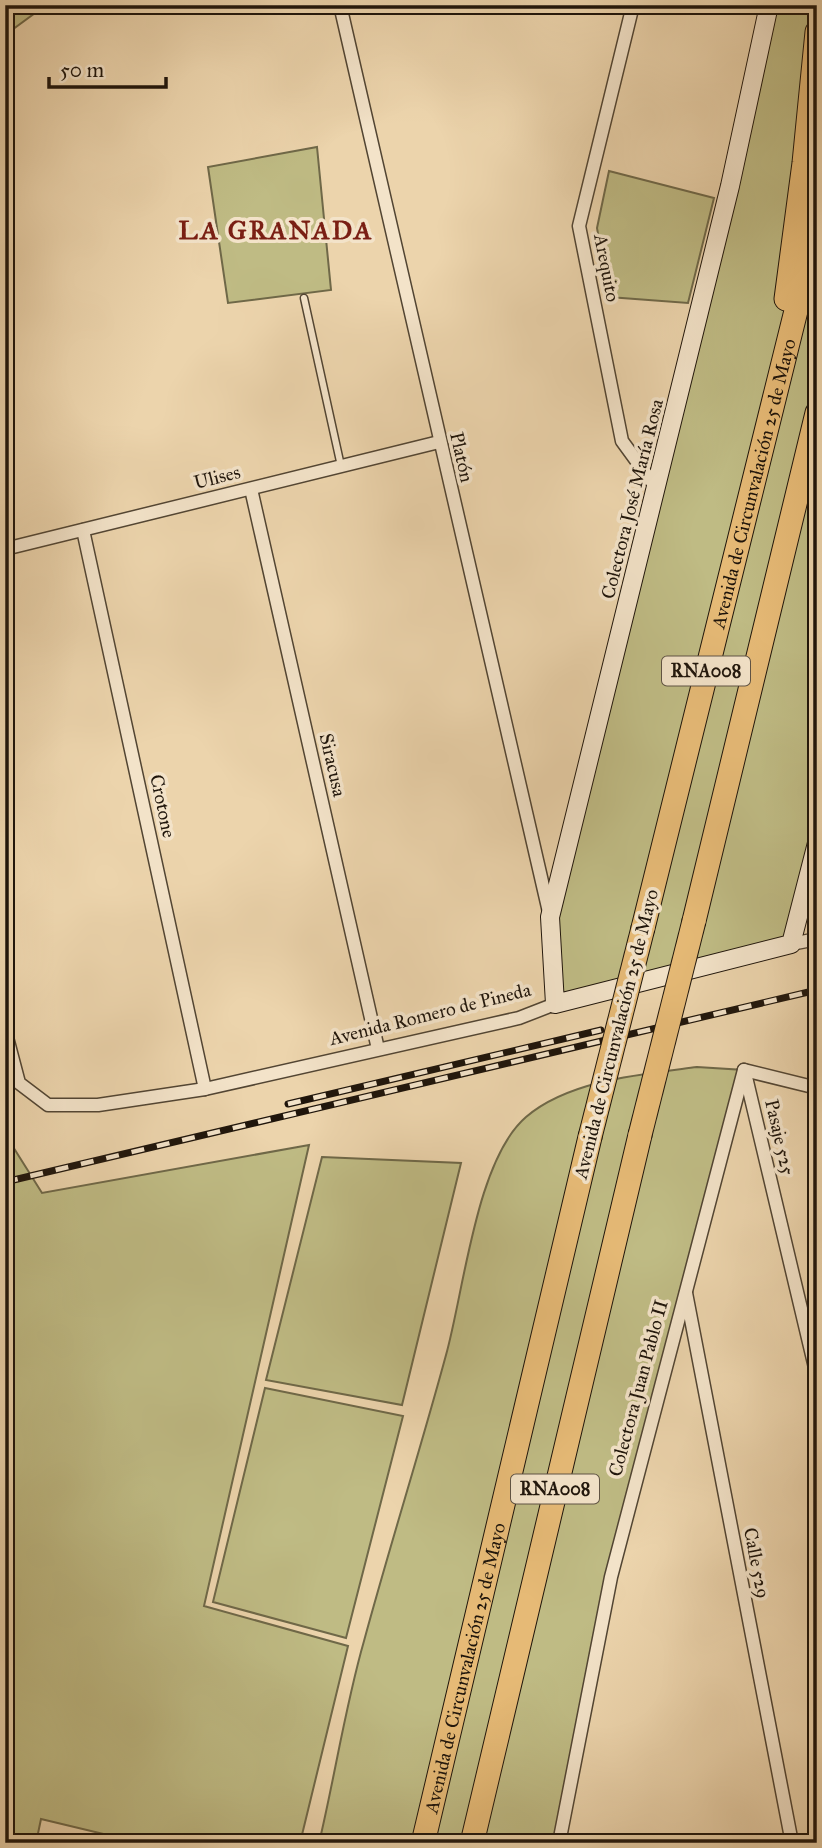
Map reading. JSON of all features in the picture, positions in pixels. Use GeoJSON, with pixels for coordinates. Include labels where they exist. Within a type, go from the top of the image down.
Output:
{"type":"FeatureCollection","features":[{"type":"Feature","properties":{"kind":"highway"},"geometry":{"type":"LineString","coordinates":[[770,414],[804,163],[817,32]]}},
{"type":"Feature","properties":{"kind":"highway","name":"Avenida de Circunvalación 25 de Mayo"},"geometry":{"type":"LineString","coordinates":[[423,1843],[590,1137],[817,226]]}},
{"type":"Feature","properties":{"kind":"highway","name":"RNA008"},"geometry":{"type":"LineString","coordinates":[[472,1843],[640,1135],[817,413]]}},
{"type":"Feature","properties":{"kind":"highway","name":"RNA008"},"geometry":{"type":"LineString","coordinates":[[772,594],[817,455]]}},
{"type":"Feature","properties":{"kind":"main road","name":"Colectora José María Rosa"},"geometry":{"type":"LineString","coordinates":[[555,1004],[550,917],[657,489],[769,5]]}},
{"type":"Feature","properties":{"kind":"main road"},"geometry":{"type":"LineString","coordinates":[[791,944],[817,843]]}},
{"type":"Feature","properties":{"kind":"main road","name":"Avenida Romero de Pineda"},"geometry":{"type":"LineString","coordinates":[[555,1004],[791,944]]}},
{"type":"Feature","properties":{"kind":"street"},"geometry":{"type":"LineString","coordinates":[[340,6],[355,5]]}},
{"type":"Feature","properties":{"kind":"street","name":"Arequito"},"geometry":{"type":"LineString","coordinates":[[633,5],[579,226],[622,441],[657,489]]}},
{"type":"Feature","properties":{"kind":"street","name":"Platón"},"geometry":{"type":"LineString","coordinates":[[340,6],[550,917]]}},
{"type":"Feature","properties":{"kind":"street","name":"Ulises"},"geometry":{"type":"LineString","coordinates":[[5,549],[439,442]]}},
{"type":"Feature","properties":{"kind":"street","name":"Siracusa"},"geometry":{"type":"LineString","coordinates":[[251,489],[378,1049]]}},
{"type":"Feature","properties":{"kind":"street","name":"Crotone"},"geometry":{"type":"LineString","coordinates":[[83,530],[205,1089]]}},
{"type":"Feature","properties":{"kind":"street","name":"Avenida Romero de Pineda"},"geometry":{"type":"LineString","coordinates":[[791,944],[817,939]]}},
{"type":"Feature","properties":{"kind":"street","name":"Avenida Romero de Pineda"},"geometry":{"type":"LineString","coordinates":[[5,1030],[19,1083],[48,1105],[98,1105],[205,1089],[519,1018],[555,1004]]}},
{"type":"Feature","properties":{"kind":"street"},"geometry":{"type":"LineString","coordinates":[[744,1070],[817,1088]]}},
{"type":"Feature","properties":{"kind":"street","name":"Colectora Juan Pablo II"},"geometry":{"type":"LineString","coordinates":[[559,1843],[611,1577],[744,1070]]}},
{"type":"Feature","properties":{"kind":"street","name":"Pasaje 525"},"geometry":{"type":"LineString","coordinates":[[744,1070],[812,1342],[817,1376]]}},
{"type":"Feature","properties":{"kind":"street","name":"Calle 529"},"geometry":{"type":"LineString","coordinates":[[685,1290],[792,1843]]}},
{"type":"Feature","properties":{"kind":"lane"},"geometry":{"type":"LineString","coordinates":[[304,298],[341,466]]}},
{"type":"Feature","properties":{"kind":"shaded area"},"geometry":{"type":"Polygon","coordinates":[[[5,5],[46,5],[5,35],[5,5]]]}},
{"type":"Feature","properties":{"kind":"shaded area"},"geometry":{"type":"Polygon","coordinates":[[[769,5],[817,5],[817,843],[791,944],[555,1004],[550,917],[769,5]]]}},
{"type":"Feature","properties":{"kind":"shaded area"},"geometry":{"type":"Polygon","coordinates":[[[317,147],[331,290],[228,303],[208,167],[317,147]]]}},
{"type":"Feature","properties":{"kind":"shaded area"},"geometry":{"type":"Polygon","coordinates":[[[609,171],[714,198],[688,303],[609,297],[597,228],[609,171]]]}},
{"type":"Feature","properties":{"kind":"shaded area"},"geometry":{"type":"Polygon","coordinates":[[[697,1067],[744,1070],[611,1577],[559,1843],[319,1843],[357,1666],[446,1355],[474,1228],[495,1163],[509,1137],[526,1117],[563,1095],[607,1081],[697,1067]]]}},
{"type":"Feature","properties":{"kind":"shaded area"},"geometry":{"type":"Polygon","coordinates":[[[5,1134],[42,1193],[309,1145],[204,1606],[348,1646],[300,1843],[141,1843],[41,1819],[36,1843],[5,1843],[5,1134]]]}},
{"type":"Feature","properties":{"kind":"shaded area"},"geometry":{"type":"Polygon","coordinates":[[[322,1157],[461,1163],[402,1405],[266,1380],[322,1157]]]}},
{"type":"Feature","properties":{"kind":"shaded area"},"geometry":{"type":"Polygon","coordinates":[[[265,1388],[403,1416],[346,1638],[213,1602],[265,1388]]]}},
{"type":"Feature","properties":{"kind":"railway"},"geometry":{"type":"LineString","coordinates":[[5,1182],[817,990]]}},
{"type":"Feature","properties":{"kind":"railway"},"geometry":{"type":"LineString","coordinates":[[288,1104],[601,1030]]}},
{"type":"Feature","properties":{"kind":"district","name":"LA GRANADA"},"geometry":{"type":"Point","coordinates":[276,230]}}]}
